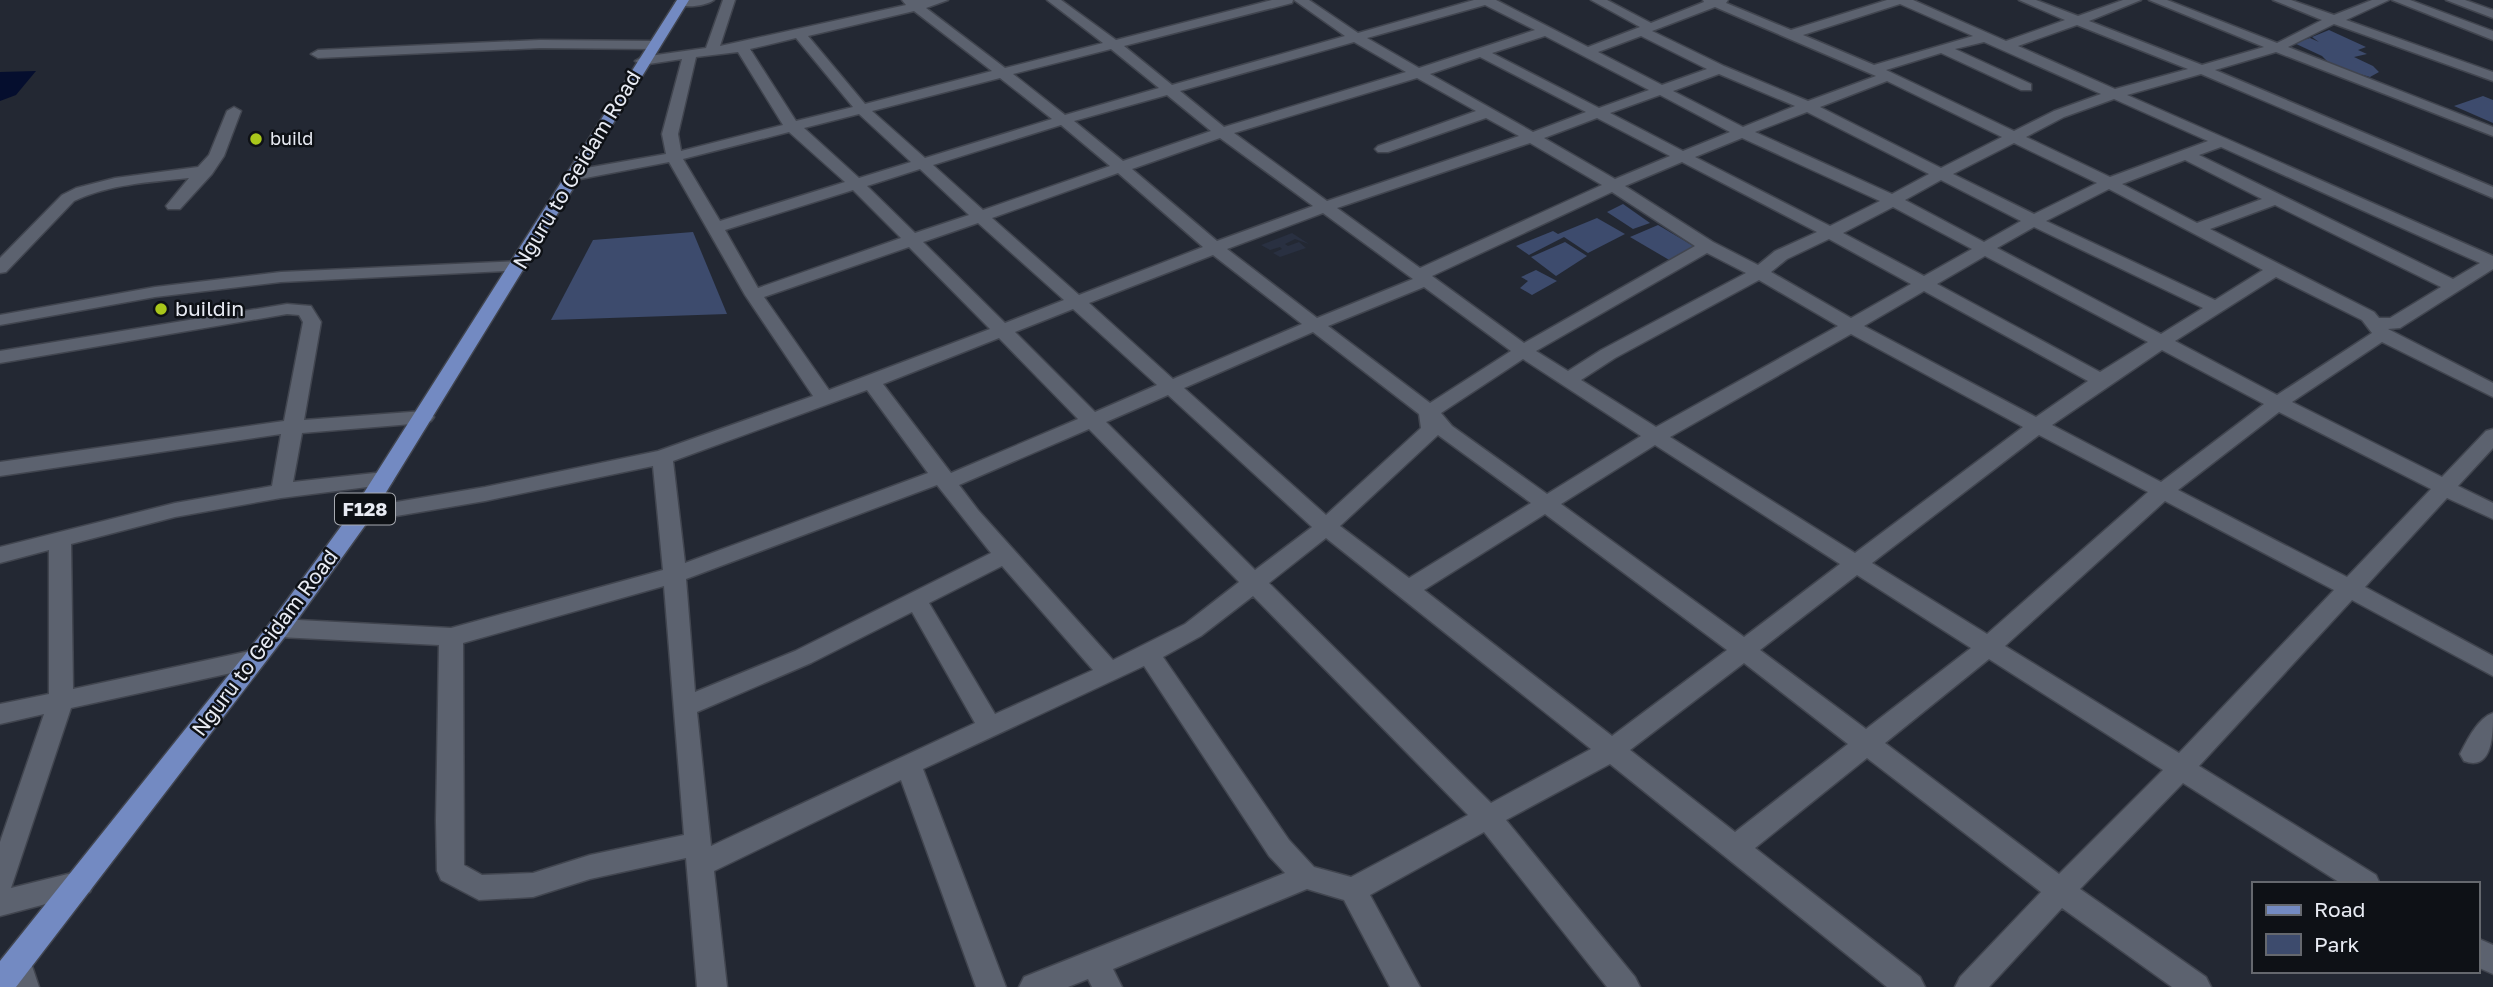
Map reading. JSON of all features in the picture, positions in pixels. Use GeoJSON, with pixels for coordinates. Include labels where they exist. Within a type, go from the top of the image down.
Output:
{"type":"FeatureCollection","features":[{"type":"Feature","properties":{"kind":"main road","name":"Nguru to Geidam Road"},"geometry":{"type":"LineString","coordinates":[[14,978],[80,883],[279,628],[361,515],[682,2]]}},
{"type":"Feature","properties":{"kind":"street"},"geometry":{"type":"LineString","coordinates":[[682,2],[708,0]]}},
{"type":"Feature","properties":{"kind":"street"},"geometry":{"type":"LineString","coordinates":[[711,53],[729,0]]}},
{"type":"Feature","properties":{"kind":"street"},"geometry":{"type":"LineString","coordinates":[[318,54],[527,44],[690,56],[799,34],[912,3],[942,0]]}},
{"type":"Feature","properties":{"kind":"street"},"geometry":{"type":"LineString","coordinates":[[1053,0],[1114,44],[1222,132],[1523,351],[1854,563],[2363,882]]}},
{"type":"Feature","properties":{"kind":"street"},"geometry":{"type":"LineString","coordinates":[[575,175],[674,158],[1287,0]]}},
{"type":"Feature","properties":{"kind":"street"},"geometry":{"type":"LineString","coordinates":[[1300,0],[1357,38],[1613,186],[1706,246],[1760,272],[1850,327],[2349,588],[2493,667]]}},
{"type":"Feature","properties":{"kind":"street"},"geometry":{"type":"LineString","coordinates":[[715,229],[1063,120],[1487,0],[1742,132],[1894,201],[2278,403],[2493,512]]}},
{"type":"Feature","properties":{"kind":"street"},"geometry":{"type":"LineString","coordinates":[[1597,0],[1719,69],[1807,106],[2034,221],[2216,307]]}},
{"type":"Feature","properties":{"kind":"street"},"geometry":{"type":"LineString","coordinates":[[1793,34],[1901,0],[2493,262]]}},
{"type":"Feature","properties":{"kind":"street"},"geometry":{"type":"LineString","coordinates":[[2025,0],[2205,70],[2493,193]]}},
{"type":"Feature","properties":{"kind":"street"},"geometry":{"type":"LineString","coordinates":[[2006,46],[2135,0]]}},
{"type":"Feature","properties":{"kind":"street"},"geometry":{"type":"LineString","coordinates":[[2155,0],[2493,132]]}},
{"type":"Feature","properties":{"kind":"street"},"geometry":{"type":"LineString","coordinates":[[2279,0],[2493,77]]}},
{"type":"Feature","properties":{"kind":"street"},"geometry":{"type":"LineString","coordinates":[[1567,380],[1608,354],[1760,272],[1781,255],[1831,233],[2012,136],[2059,114],[2114,94],[2279,47],[2304,32],[2383,0]]}},
{"type":"Feature","properties":{"kind":"street"},"geometry":{"type":"LineString","coordinates":[[2398,0],[2493,36]]}},
{"type":"Feature","properties":{"kind":"street"},"geometry":{"type":"LineString","coordinates":[[2452,0],[2493,14]]}},
{"type":"Feature","properties":{"kind":"street"},"geometry":{"type":"LineString","coordinates":[[1587,52],[1716,1],[1881,73],[2109,183],[2368,316],[2380,329],[2493,391]]}},
{"type":"Feature","properties":{"kind":"street"},"geometry":{"type":"LineString","coordinates":[[912,3],[1120,166],[1215,248],[1429,412],[1445,431],[1867,742],[2060,891],[2196,987]]}},
{"type":"Feature","properties":{"kind":"street"},"geometry":{"type":"LineString","coordinates":[[754,295],[1222,132],[1356,93],[1546,31]]}},
{"type":"Feature","properties":{"kind":"street"},"geometry":{"type":"LineString","coordinates":[[799,34],[864,111],[1326,527],[1910,987]]}},
{"type":"Feature","properties":{"kind":"street"},"geometry":{"type":"LineString","coordinates":[[279,628],[451,636],[489,628],[675,575],[944,480],[1090,421],[1423,278],[1492,239],[1683,156],[1881,73],[1943,49],[1986,37]]}},
{"type":"Feature","properties":{"kind":"street"},"geometry":{"type":"LineString","coordinates":[[742,47],[792,127],[810,139],[855,183],[1488,817],[1625,987]]}},
{"type":"Feature","properties":{"kind":"street"},"geometry":{"type":"LineString","coordinates":[[1943,49],[2026,87]]}},
{"type":"Feature","properties":{"kind":"street"},"geometry":{"type":"LineString","coordinates":[[1482,53],[1831,233],[2101,380]]}},
{"type":"Feature","properties":{"kind":"street"},"geometry":{"type":"LineString","coordinates":[[690,56],[670,134],[674,158],[754,295],[825,399]]}},
{"type":"Feature","properties":{"kind":"street"},"geometry":{"type":"LineString","coordinates":[[361,515],[485,494],[662,457],[825,399],[1073,301],[1326,206],[1532,137],[1719,69]]}},
{"type":"Feature","properties":{"kind":"street"},"geometry":{"type":"LineString","coordinates":[[174,206],[216,156],[234,111]]}},
{"type":"Feature","properties":{"kind":"street"},"geometry":{"type":"LineString","coordinates":[[1382,149],[1488,113]]}},
{"type":"Feature","properties":{"kind":"street"},"geometry":{"type":"LineString","coordinates":[[1408,589],[1656,436],[2034,221],[2109,183],[2221,142]]}},
{"type":"Feature","properties":{"kind":"street"},"geometry":{"type":"LineString","coordinates":[[2186,155],[2455,287]]}},
{"type":"Feature","properties":{"kind":"street"},"geometry":{"type":"LineString","coordinates":[[0,268],[76,193],[108,185],[206,171]]}},
{"type":"Feature","properties":{"kind":"street"},"geometry":{"type":"LineString","coordinates":[[2196,229],[2276,199]]}},
{"type":"Feature","properties":{"kind":"street"},"geometry":{"type":"LineString","coordinates":[[1429,412],[1523,351],[1706,246]]}},
{"type":"Feature","properties":{"kind":"street"},"geometry":{"type":"LineString","coordinates":[[1735,848],[1988,647],[2163,491],[2380,329],[2394,324],[2493,262]]}},
{"type":"Feature","properties":{"kind":"street"},"geometry":{"type":"LineString","coordinates":[[0,320],[155,292],[281,277],[519,266]]}},
{"type":"Feature","properties":{"kind":"street"},"geometry":{"type":"LineString","coordinates":[[1148,654],[1279,848],[1307,877],[1353,890],[1612,750],[2037,426],[2101,380],[2275,270]]}},
{"type":"Feature","properties":{"kind":"street"},"geometry":{"type":"LineString","coordinates":[[0,358],[286,309],[305,310],[312,323],[281,491]]}},
{"type":"Feature","properties":{"kind":"street"},"geometry":{"type":"LineString","coordinates":[[872,381],[944,480],[1005,555],[1110,673]]}},
{"type":"Feature","properties":{"kind":"street"},"geometry":{"type":"LineString","coordinates":[[451,636],[451,871],[479,888],[533,885],[590,867],[698,854],[1110,673],[1193,630],[1326,527],[1432,430],[1429,412]]}},
{"type":"Feature","properties":{"kind":"street"},"geometry":{"type":"LineString","coordinates":[[0,469],[263,429],[424,417]]}},
{"type":"Feature","properties":{"kind":"street"},"geometry":{"type":"LineString","coordinates":[[1970,987],[2181,768],[2493,436]]}},
{"type":"Feature","properties":{"kind":"street"},"geometry":{"type":"LineString","coordinates":[[662,457],[712,987]]}},
{"type":"Feature","properties":{"kind":"street"},"geometry":{"type":"LineString","coordinates":[[0,555],[175,510],[281,491],[384,479]]}},
{"type":"Feature","properties":{"kind":"street"},"geometry":{"type":"LineString","coordinates":[[0,882],[61,701],[60,539]]}},
{"type":"Feature","properties":{"kind":"street"},"geometry":{"type":"LineString","coordinates":[[684,707],[803,657],[1005,555]]}},
{"type":"Feature","properties":{"kind":"street"},"geometry":{"type":"LineString","coordinates":[[916,600],[990,727]]}},
{"type":"Feature","properties":{"kind":"street"},"geometry":{"type":"LineString","coordinates":[[0,714],[254,659]]}},
{"type":"Feature","properties":{"kind":"street"},"geometry":{"type":"LineString","coordinates":[[2473,754],[2493,723]]}},
{"type":"Feature","properties":{"kind":"street"},"geometry":{"type":"LineString","coordinates":[[908,764],[991,987]]}},
{"type":"Feature","properties":{"kind":"street"},"geometry":{"type":"LineString","coordinates":[[1034,987],[1101,975],[1307,877]]}},
{"type":"Feature","properties":{"kind":"street"},"geometry":{"type":"LineString","coordinates":[[0,903],[80,883]]}},
{"type":"Feature","properties":{"kind":"street"},"geometry":{"type":"LineString","coordinates":[[1353,890],[1405,987]]}},
{"type":"Feature","properties":{"kind":"shaded area"},"geometry":{"type":"Polygon","coordinates":[[[36,71],[16,95],[0,101],[0,72],[36,71]]]}},
{"type":"Feature","properties":{"kind":"shaded area"},"geometry":{"type":"Polygon","coordinates":[[[1292,233],[1309,244],[1295,239],[1285,244],[1288,246],[1299,242],[1306,248],[1280,257],[1273,253],[1282,249],[1280,247],[1270,250],[1261,245],[1292,233]]]}},
{"type":"Feature","properties":{"kind":"green space"},"geometry":{"type":"Polygon","coordinates":[[[2329,30],[2366,47],[2358,50],[2367,54],[2354,57],[2379,72],[2370,77],[2332,66],[2322,56],[2294,43],[2310,38],[2319,42],[2312,37],[2329,30]]]}},
{"type":"Feature","properties":{"kind":"green space"},"geometry":{"type":"Polygon","coordinates":[[[2483,96],[2493,100],[2493,123],[2454,106],[2483,96]]]}},
{"type":"Feature","properties":{"kind":"green space"},"geometry":{"type":"Polygon","coordinates":[[[1623,204],[1650,223],[1633,229],[1607,212],[1623,204]]]}},
{"type":"Feature","properties":{"kind":"green space"},"geometry":{"type":"Polygon","coordinates":[[[1597,218],[1625,234],[1588,253],[1564,237],[1529,255],[1516,246],[1553,231],[1558,234],[1597,218]]]}},
{"type":"Feature","properties":{"kind":"green space"},"geometry":{"type":"Polygon","coordinates":[[[1658,225],[1695,247],[1671,261],[1630,237],[1658,225]]]}},
{"type":"Feature","properties":{"kind":"green space"},"geometry":{"type":"Polygon","coordinates":[[[693,232],[727,314],[551,320],[593,240],[693,232]]]}},
{"type":"Feature","properties":{"kind":"green space"},"geometry":{"type":"Polygon","coordinates":[[[1565,242],[1587,256],[1556,276],[1531,257],[1565,242]]]}},
{"type":"Feature","properties":{"kind":"green space"},"geometry":{"type":"Polygon","coordinates":[[[1536,270],[1557,281],[1532,295],[1520,288],[1528,281],[1521,277],[1536,270]]]}},
{"type":"Feature","properties":{"kind":"place","name":"build"},"geometry":{"type":"Point","coordinates":[256,139]}},
{"type":"Feature","properties":{"kind":"place","name":"buildin"},"geometry":{"type":"Point","coordinates":[161,309]}}]}
